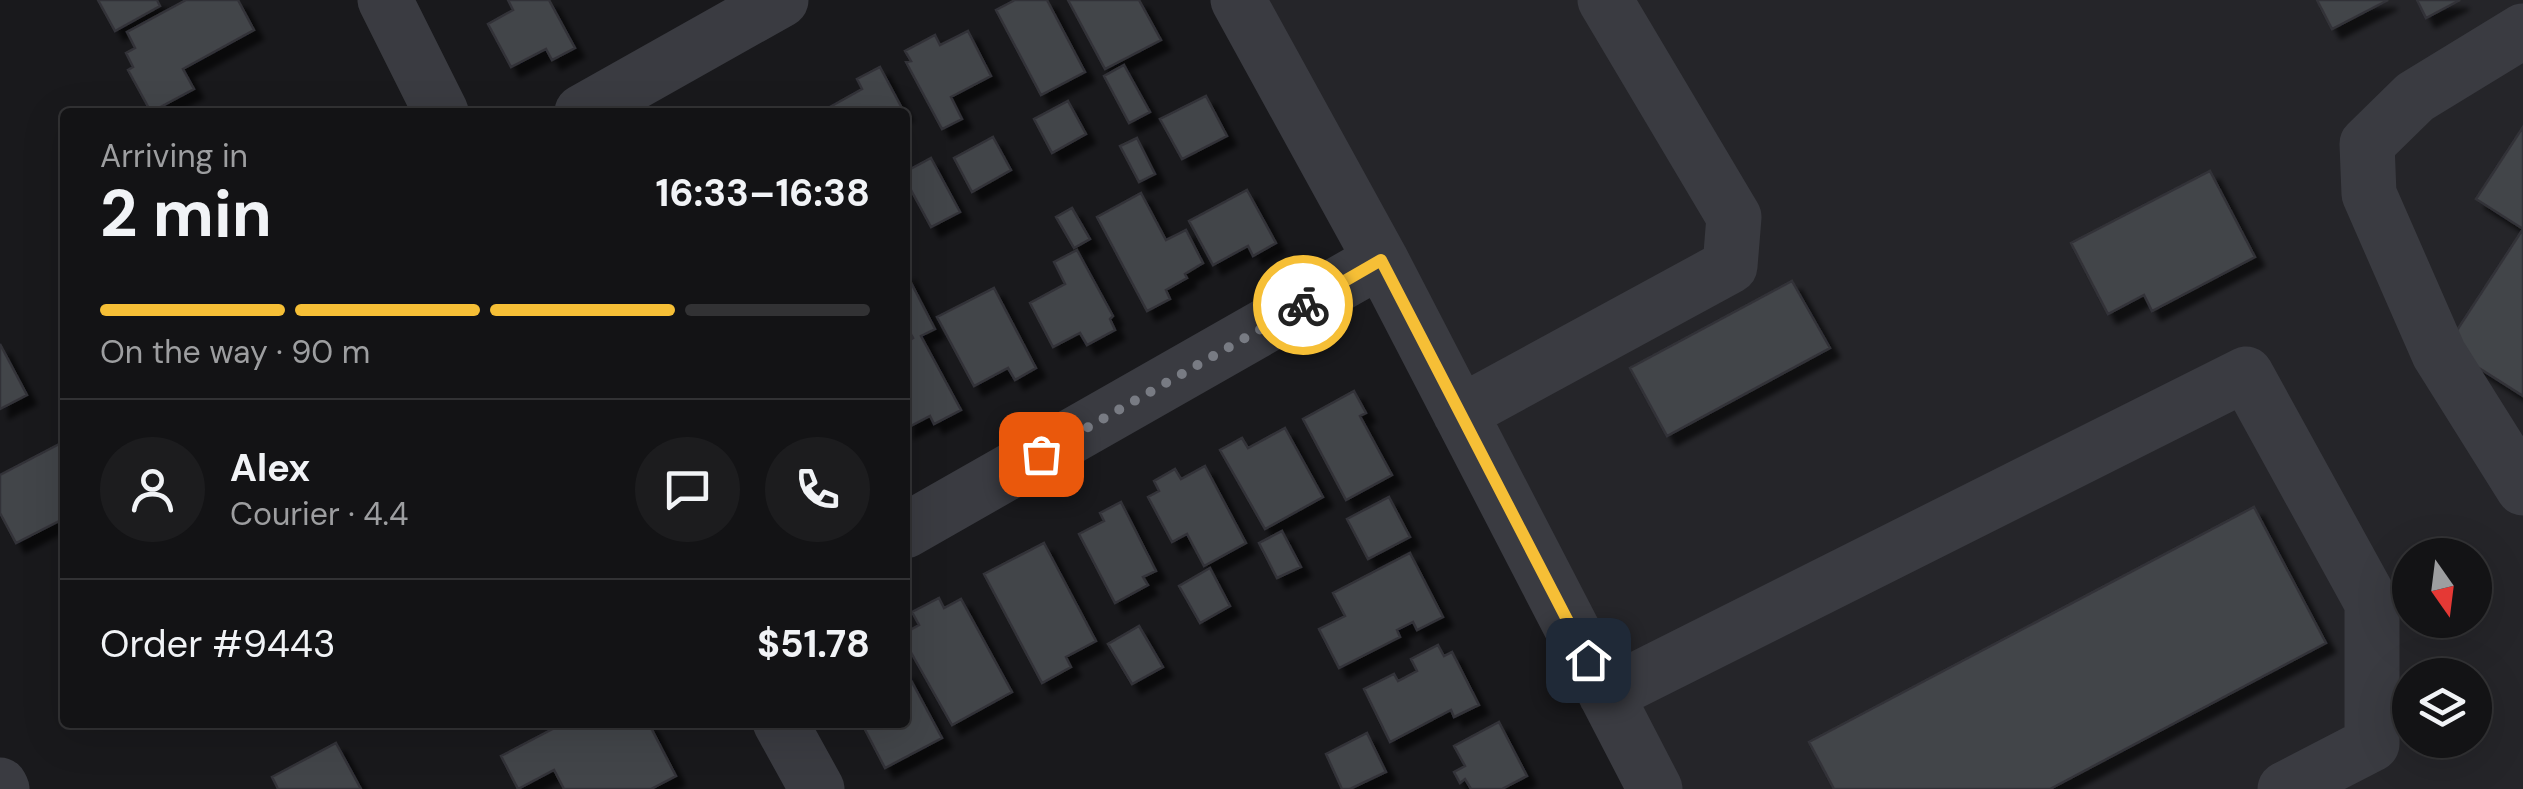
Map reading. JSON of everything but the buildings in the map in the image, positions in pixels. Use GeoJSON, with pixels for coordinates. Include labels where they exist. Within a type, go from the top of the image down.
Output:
{"type":"FeatureCollection","features":[{"type":"Feature","properties":{"kind":"street"},"geometry":{"type":"LineString","coordinates":[[385,0],[439,108]]}},
{"type":"Feature","properties":{"kind":"street"},"geometry":{"type":"LineString","coordinates":[[589,108],[780,0]]}},
{"type":"Feature","properties":{"kind":"street"},"geometry":{"type":"LineString","coordinates":[[1238,0],[1381,260],[1655,789]]}},
{"type":"Feature","properties":{"kind":"street"},"geometry":{"type":"LineString","coordinates":[[1460,414],[1730,266],[1734,216],[1605,0]]}},
{"type":"Feature","properties":{"kind":"street"},"geometry":{"type":"LineString","coordinates":[[2523,31],[2416,97],[2368,144],[2369,194],[2439,354],[2523,488]]}},
{"type":"Feature","properties":{"kind":"street"},"geometry":{"type":"LineString","coordinates":[[910,528],[1381,260]]}},
{"type":"Feature","properties":{"kind":"street"},"geometry":{"type":"LineString","coordinates":[[1606,695],[2246,374],[2372,603],[2372,744],[2285,789]]}},
{"type":"Feature","properties":{"kind":"street"},"geometry":{"type":"LineString","coordinates":[[783,728],[816,789]]}},
{"type":"Feature","properties":{"kind":"shaded area"},"geometry":{"type":"Polygon","coordinates":[[[1259,0],[2523,0],[2523,789],[1677,789],[1259,0]]]}},
{"type":"Feature","properties":{"kind":"way so far"},"geometry":{"type":"LineString","coordinates":[[1041,454],[1303,305]]}},
{"type":"Feature","properties":{"kind":"route"},"geometry":{"type":"LineString","coordinates":[[1303,305],[1381,260],[1588,660]]}}]}
